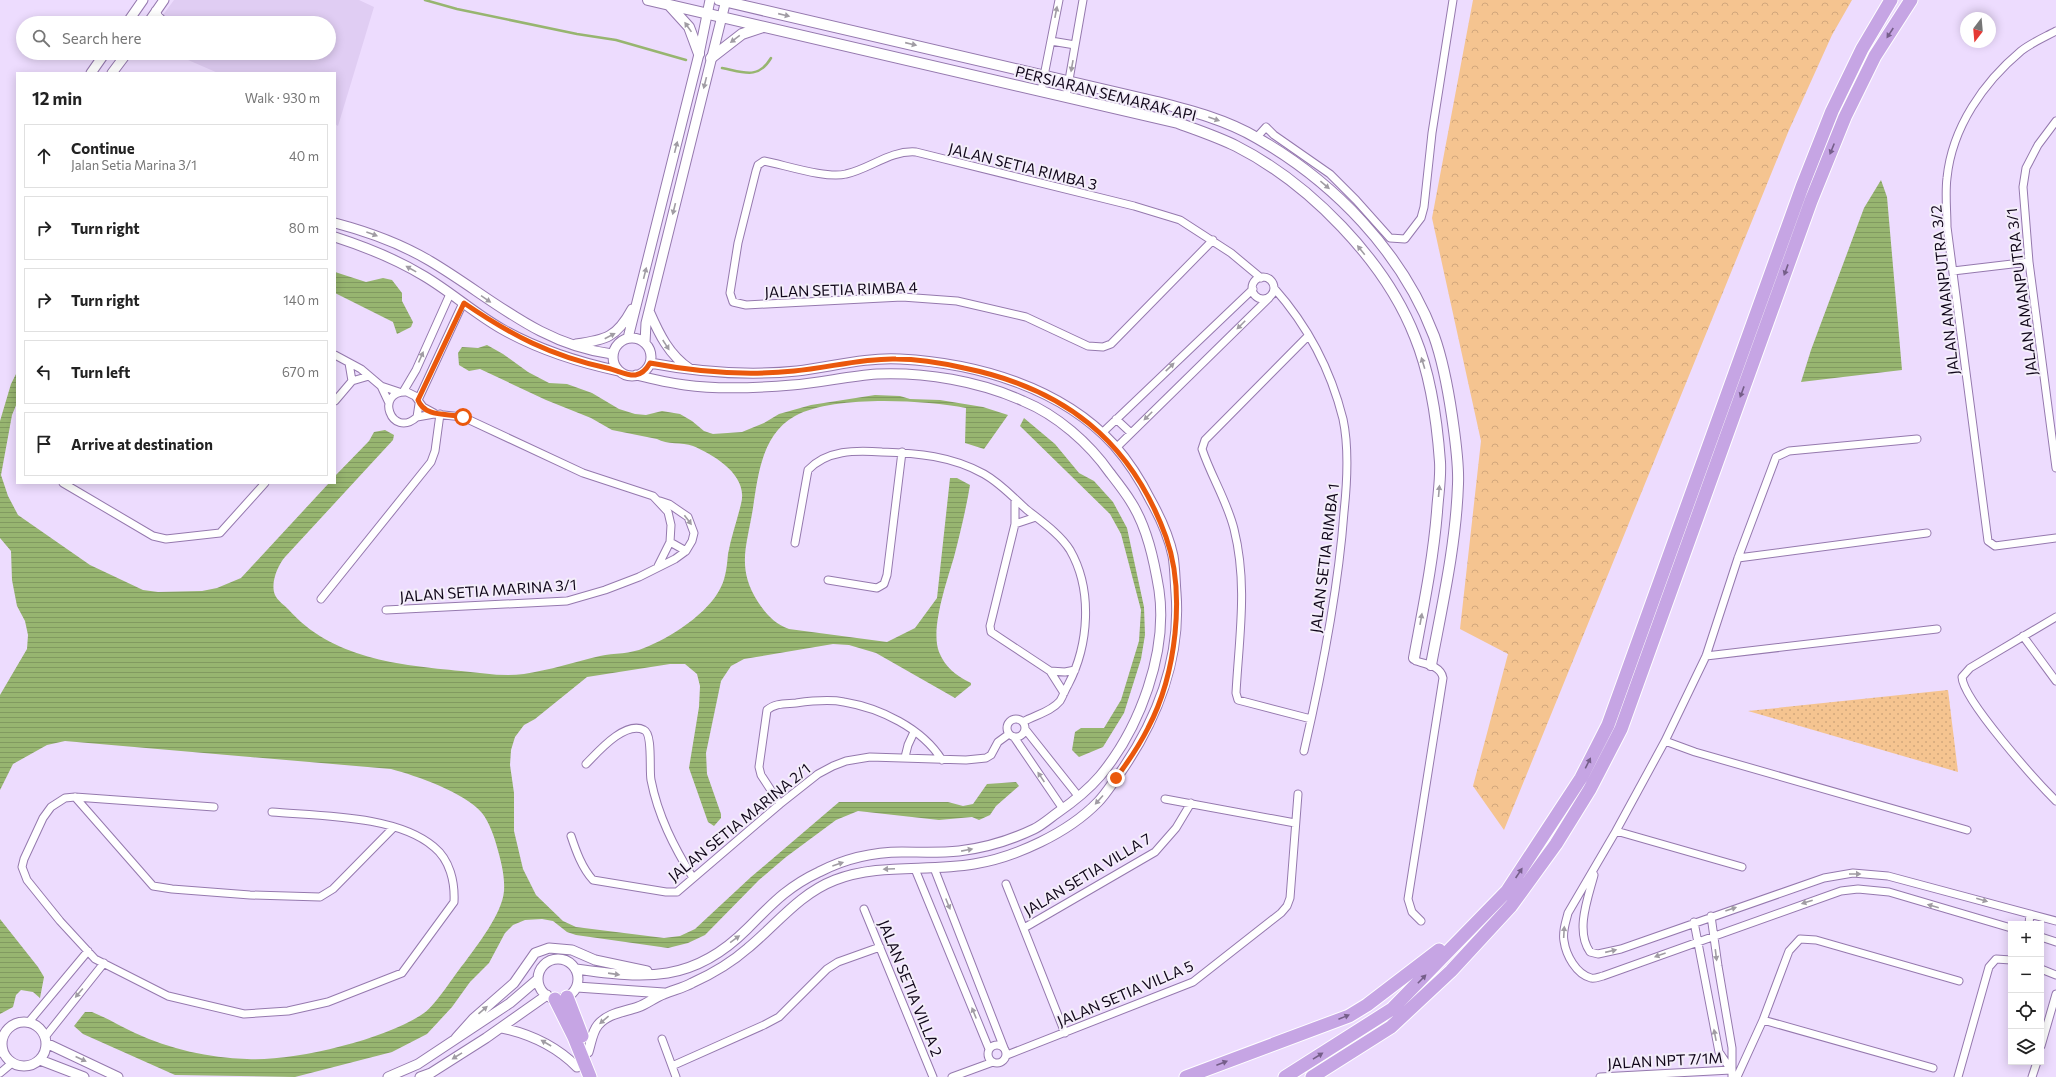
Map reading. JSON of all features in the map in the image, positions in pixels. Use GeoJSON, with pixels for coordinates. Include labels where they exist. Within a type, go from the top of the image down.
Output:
{"type":"FeatureCollection","features":[{"type":"Feature","properties":{"kind":"highway"},"geometry":{"type":"LineString","coordinates":[[1285,1077],[1392,1010],[1507,891],[1581,778],[1608,725],[1802,187],[1832,111],[1862,49],[1891,0]]}},
{"type":"Feature","properties":{"kind":"highway"},"geometry":{"type":"LineString","coordinates":[[1312,1077],[1391,1027],[1451,971],[1511,906],[1556,844],[1590,789],[1621,729],[1811,201],[1845,117],[1875,56],[1911,0]]}},
{"type":"Feature","properties":{"kind":"highway"},"geometry":{"type":"LineString","coordinates":[[1186,1077],[1349,1016],[1367,1005],[1426,961],[1507,891]]}},
{"type":"Feature","properties":{"kind":"highway"},"geometry":{"type":"LineString","coordinates":[[556,997],[590,1077]]}},
{"type":"Feature","properties":{"kind":"highway"},"geometry":{"type":"LineString","coordinates":[[556,997],[588,1052],[597,1077]]}},
{"type":"Feature","properties":{"kind":"highway"},"geometry":{"type":"LineString","coordinates":[[574,1037],[578,1072]]}},
{"type":"Feature","properties":{"kind":"main road","name":"PERSIARAN SEMARAK API"},"geometry":{"type":"LineString","coordinates":[[648,0],[1178,124],[1236,146],[1274,169],[1311,197],[1337,221],[1383,279],[1402,309],[1415,337],[1430,385],[1440,463],[1435,534],[1414,658]]}},
{"type":"Feature","properties":{"kind":"main road","name":"PERSIARAN SEMARAK API"},"geometry":{"type":"LineString","coordinates":[[723,0],[1069,82],[1152,100],[1199,113],[1257,137],[1322,183],[1369,228],[1409,285],[1433,335],[1446,378],[1455,433],[1458,483],[1455,529],[1431,665]]}},
{"type":"Feature","properties":{"kind":"main road"},"geometry":{"type":"LineString","coordinates":[[756,0],[769,12]]}},
{"type":"Feature","properties":{"kind":"main road"},"geometry":{"type":"LineString","coordinates":[[669,5],[689,26],[699,54]]}},
{"type":"Feature","properties":{"kind":"main road"},"geometry":{"type":"LineString","coordinates":[[712,58],[742,34],[763,27]]}},
{"type":"Feature","properties":{"kind":"street"},"geometry":{"type":"LineString","coordinates":[[132,16],[143,0]]}},
{"type":"Feature","properties":{"kind":"street"},"geometry":{"type":"LineString","coordinates":[[153,16],[164,0]]}},
{"type":"Feature","properties":{"kind":"street"},"geometry":{"type":"LineString","coordinates":[[628,338],[699,54],[710,0]]}},
{"type":"Feature","properties":{"kind":"street"},"geometry":{"type":"LineString","coordinates":[[645,343],[649,311],[722,18],[723,0]]}},
{"type":"Feature","properties":{"kind":"street"},"geometry":{"type":"LineString","coordinates":[[1041,91],[1059,0]]}},
{"type":"Feature","properties":{"kind":"street"},"geometry":{"type":"LineString","coordinates":[[1066,97],[1083,0]]}},
{"type":"Feature","properties":{"kind":"street"},"geometry":{"type":"LineString","coordinates":[[1257,137],[1266,127],[1274,135],[1330,174],[1390,238],[1405,239],[1421,218],[1424,207],[1432,133],[1453,0]]}},
{"type":"Feature","properties":{"kind":"street"},"geometry":{"type":"LineString","coordinates":[[156,11],[157,16]]}},
{"type":"Feature","properties":{"kind":"street","name":"JALAN AMANPUTRA 3/2"},"geometry":{"type":"LineString","coordinates":[[2056,31],[2022,50],[1992,79],[1972,107],[1955,143],[1947,177],[1947,227],[1988,541],[1995,546],[2056,538]]}},
{"type":"Feature","properties":{"kind":"street"},"geometry":{"type":"LineString","coordinates":[[1051,41],[1075,45]]}},
{"type":"Feature","properties":{"kind":"street"},"geometry":{"type":"LineString","coordinates":[[92,72],[100,60]]}},
{"type":"Feature","properties":{"kind":"street"},"geometry":{"type":"LineString","coordinates":[[113,72],[122,60]]}},
{"type":"Feature","properties":{"kind":"street","name":"JALAN AMANPUTRA 3/1"},"geometry":{"type":"LineString","coordinates":[[2056,122],[2038,146],[2026,168],[2023,187],[2029,262],[2056,468]]}},
{"type":"Feature","properties":{"kind":"street","name":"JALAN SETIA RIMBA 3"},"geometry":{"type":"LineString","coordinates":[[764,160],[834,176],[847,174],[905,152],[916,152],[1134,206],[1180,220],[1213,240],[1261,278]]}},
{"type":"Feature","properties":{"kind":"street","name":"JALAN SETIA RIMBA 4"},"geometry":{"type":"LineString","coordinates":[[764,160],[758,165],[754,178],[738,243],[730,293],[734,302],[746,305],[902,296],[957,301],[1026,317],[1088,346],[1103,347],[1111,344],[1213,240]]}},
{"type":"Feature","properties":{"kind":"street"},"geometry":{"type":"LineString","coordinates":[[336,223],[372,233],[404,246],[432,262],[510,315],[542,333],[573,345],[597,352],[612,354]]}},
{"type":"Feature","properties":{"kind":"street"},"geometry":{"type":"LineString","coordinates":[[336,237],[367,247],[398,261],[425,276],[501,328],[555,354],[618,371],[624,374],[636,375],[683,385],[713,388],[794,385],[879,374],[928,376],[983,387],[1025,401],[1056,420],[1084,441],[1102,461],[1132,504],[1149,544],[1159,593],[1159,622],[1156,659],[1147,690],[1134,722],[1118,752],[1099,778],[1079,797],[1037,828],[1009,840],[960,851],[898,852],[859,857],[823,870],[792,886],[743,933],[700,965],[663,974],[621,975],[576,968],[564,960],[549,961],[540,972],[538,979],[539,985],[556,997]]}},
{"type":"Feature","properties":{"kind":"street"},"geometry":{"type":"LineString","coordinates":[[1953,271],[2029,262]]}},
{"type":"Feature","properties":{"kind":"street"},"geometry":{"type":"LineString","coordinates":[[389,403],[394,395],[401,392],[409,384],[453,277]]}},
{"type":"Feature","properties":{"kind":"street"},"geometry":{"type":"LineString","coordinates":[[1102,433],[1253,288],[1255,282],[1261,278],[1270,280],[1274,288],[1269,298],[1116,448]]}},
{"type":"Feature","properties":{"kind":"street"},"geometry":{"type":"LineString","coordinates":[[1253,288],[1256,296],[1264,299],[1269,298]]}},
{"type":"Feature","properties":{"kind":"street","name":"JALAN SETIA RIMBA 1"},"geometry":{"type":"LineString","coordinates":[[1274,288],[1293,312],[1328,371],[1343,420],[1347,475],[1342,541],[1334,604],[1304,751]]}},
{"type":"Feature","properties":{"kind":"street"},"geometry":{"type":"LineString","coordinates":[[573,345],[607,339],[616,333],[624,324],[639,295]]}},
{"type":"Feature","properties":{"kind":"street"},"geometry":{"type":"LineString","coordinates":[[417,417],[419,402],[464,303]]}},
{"type":"Feature","properties":{"kind":"street"},"geometry":{"type":"LineString","coordinates":[[649,311],[659,334],[670,351],[679,362],[693,371]]}},
{"type":"Feature","properties":{"kind":"street"},"geometry":{"type":"LineString","coordinates":[[501,328],[510,315]]}},
{"type":"Feature","properties":{"kind":"street"},"geometry":{"type":"LineString","coordinates":[[1308,336],[1205,440],[1202,449],[1234,527],[1241,562],[1243,610],[1236,686],[1238,700],[1311,719]]}},
{"type":"Feature","properties":{"kind":"street"},"geometry":{"type":"LineString","coordinates":[[618,371],[612,354],[618,344],[628,338],[640,340],[645,343],[650,352],[650,363],[642,373],[636,375]]}},
{"type":"Feature","properties":{"kind":"street"},"geometry":{"type":"LineString","coordinates":[[336,356],[369,376],[381,386],[401,392],[412,393],[419,402],[437,414]]}},
{"type":"Feature","properties":{"kind":"street"},"geometry":{"type":"LineString","coordinates":[[588,1052],[595,1028],[603,1020],[609,1016],[642,1006],[664,993],[690,985],[721,969],[749,947],[803,898],[832,881],[865,870],[934,868],[973,864],[1010,855],[1045,839],[1078,819],[1099,802],[1133,754],[1149,726],[1162,693],[1171,661],[1177,606],[1173,556],[1158,514],[1141,481],[1116,448],[1102,433],[1065,405],[1031,387],[987,372],[940,363],[896,358],[853,362],[793,371],[707,373],[650,363]]}},
{"type":"Feature","properties":{"kind":"street"},"geometry":{"type":"LineString","coordinates":[[349,363],[352,381]]}},
{"type":"Feature","properties":{"kind":"street"},"geometry":{"type":"LineString","coordinates":[[336,400],[352,381],[369,376]]}},
{"type":"Feature","properties":{"kind":"street"},"geometry":{"type":"LineString","coordinates":[[381,386],[389,403],[390,413],[397,421],[408,422],[417,417],[437,414],[467,418],[583,472],[632,488],[669,504],[688,518],[694,533],[692,541],[686,551],[670,542]]}},
{"type":"Feature","properties":{"kind":"street"},"geometry":{"type":"LineString","coordinates":[[321,599],[434,457],[437,414]]}},
{"type":"Feature","properties":{"kind":"street"},"geometry":{"type":"LineString","coordinates":[[1116,419],[1131,434]]}},
{"type":"Feature","properties":{"kind":"street"},"geometry":{"type":"LineString","coordinates":[[1917,439],[1789,452],[1776,457],[1738,558],[1706,656],[1665,741],[1596,868],[1568,912],[1564,928],[1564,941],[1573,963],[1582,974],[1592,979],[1841,891],[1858,889],[1889,892],[2008,927]]}},
{"type":"Feature","properties":{"kind":"street"},"geometry":{"type":"LineString","coordinates":[[795,543],[808,470],[814,463],[825,457],[845,452],[866,451],[919,453],[946,459],[985,474],[1058,536],[1070,549],[1082,580],[1085,606],[1084,636],[1075,670],[1060,700],[1053,707],[1024,726],[1020,736],[1011,735]]}},
{"type":"Feature","properties":{"kind":"street"},"geometry":{"type":"LineString","coordinates":[[828,580],[877,588],[884,584],[887,575],[902,452]]}},
{"type":"Feature","properties":{"kind":"street"},"geometry":{"type":"LineString","coordinates":[[64,484],[153,536],[166,540],[220,533],[264,484]]}},
{"type":"Feature","properties":{"kind":"street"},"geometry":{"type":"LineString","coordinates":[[1015,499],[1015,524],[990,626],[991,632],[1050,671],[1064,693]]}},
{"type":"Feature","properties":{"kind":"street"},"geometry":{"type":"LineString","coordinates":[[658,567],[670,542],[670,519],[668,512],[660,501]]}},
{"type":"Feature","properties":{"kind":"street"},"geometry":{"type":"LineString","coordinates":[[1015,524],[1036,517]]}},
{"type":"Feature","properties":{"kind":"street"},"geometry":{"type":"LineString","coordinates":[[1738,558],[1927,534]]}},
{"type":"Feature","properties":{"kind":"street","name":"JALAN SETIA MARINA 3/1"},"geometry":{"type":"LineString","coordinates":[[386,610],[567,601],[605,590],[639,577],[675,559],[686,551]]}},
{"type":"Feature","properties":{"kind":"street"},"geometry":{"type":"LineString","coordinates":[[2056,617],[1970,668],[1962,677],[1965,688],[1997,733],[2038,783],[2056,801]]}},
{"type":"Feature","properties":{"kind":"street"},"geometry":{"type":"LineString","coordinates":[[1706,656],[1937,629]]}},
{"type":"Feature","properties":{"kind":"street"},"geometry":{"type":"LineString","coordinates":[[2023,636],[2056,681]]}},
{"type":"Feature","properties":{"kind":"street"},"geometry":{"type":"LineString","coordinates":[[1414,658],[1416,661],[1431,665],[1442,674],[1442,687],[1408,899],[1412,912],[1421,921]]}},
{"type":"Feature","properties":{"kind":"street"},"geometry":{"type":"LineString","coordinates":[[1050,671],[1065,672],[1075,670]]}},
{"type":"Feature","properties":{"kind":"street"},"geometry":{"type":"LineString","coordinates":[[780,804],[761,775],[759,768],[767,710],[771,707],[813,701],[843,702],[877,712],[914,732],[936,750],[942,760]]}},
{"type":"Feature","properties":{"kind":"street"},"geometry":{"type":"LineString","coordinates":[[1063,809],[1011,735],[1007,726],[1012,720],[1016,719],[1024,726],[1079,797]]}},
{"type":"Feature","properties":{"kind":"street"},"geometry":{"type":"LineString","coordinates":[[586,764],[610,740],[626,731],[637,729],[644,730],[648,734],[650,745],[650,776],[662,819],[676,851],[693,878]]}},
{"type":"Feature","properties":{"kind":"street"},"geometry":{"type":"LineString","coordinates":[[905,757],[914,732]]}},
{"type":"Feature","properties":{"kind":"street","name":"JALAN SETIA MARINA 2/1"},"geometry":{"type":"LineString","coordinates":[[571,836],[587,874],[592,880],[666,892],[677,892],[780,804],[818,774],[846,761],[870,757],[905,757],[942,760],[986,758],[991,755],[998,742],[1011,735]]}},
{"type":"Feature","properties":{"kind":"street"},"geometry":{"type":"LineString","coordinates":[[1665,741],[1695,752],[1967,830]]}},
{"type":"Feature","properties":{"kind":"street","name":"JALAN SETIA VILLA 5"},"geometry":{"type":"LineString","coordinates":[[1005,1051],[1065,1033],[1199,978],[1281,913],[1287,906],[1290,898],[1298,794]]}},
{"type":"Feature","properties":{"kind":"street"},"geometry":{"type":"LineString","coordinates":[[214,807],[75,797],[65,798],[51,807],[40,823],[22,867],[32,886],[60,921],[95,959],[168,996],[244,1014],[288,1011],[328,1002],[402,973],[448,913],[454,902],[455,888],[447,865],[434,847],[418,836],[394,827],[354,818],[272,812]]}},
{"type":"Feature","properties":{"kind":"street"},"geometry":{"type":"LineString","coordinates":[[75,797],[154,886],[172,889],[250,895],[320,897],[333,889],[394,827]]}},
{"type":"Feature","properties":{"kind":"street"},"geometry":{"type":"LineString","coordinates":[[1165,799],[1295,823]]}},
{"type":"Feature","properties":{"kind":"street","name":"JALAN SETIA VILLA 7"},"geometry":{"type":"LineString","coordinates":[[1024,928],[1155,852],[1176,828],[1191,804]]}},
{"type":"Feature","properties":{"kind":"street"},"geometry":{"type":"LineString","coordinates":[[1616,831],[1742,868]]}},
{"type":"Feature","properties":{"kind":"street"},"geometry":{"type":"LineString","coordinates":[[934,868],[1005,1051],[1000,1063],[993,1062],[952,1077]]}},
{"type":"Feature","properties":{"kind":"street"},"geometry":{"type":"LineString","coordinates":[[1596,868],[1583,926],[1584,944],[1590,952],[1598,954],[1621,949],[1711,916],[1824,878],[1853,873],[1895,877],[2056,921]]}},
{"type":"Feature","properties":{"kind":"street"},"geometry":{"type":"LineString","coordinates":[[914,869],[989,1049],[988,1058],[993,1062]]}},
{"type":"Feature","properties":{"kind":"street"},"geometry":{"type":"LineString","coordinates":[[1006,884],[1065,1033]]}},
{"type":"Feature","properties":{"kind":"street","name":"JALAN SETIA VILLA 2"},"geometry":{"type":"LineString","coordinates":[[864,909],[933,1077]]}},
{"type":"Feature","properties":{"kind":"street"},"geometry":{"type":"LineString","coordinates":[[2029,921],[2030,914]]}},
{"type":"Feature","properties":{"kind":"street"},"geometry":{"type":"LineString","coordinates":[[1711,916],[1732,1048],[1732,1073]]}},
{"type":"Feature","properties":{"kind":"street"},"geometry":{"type":"LineString","coordinates":[[1694,922],[1696,942],[1719,1052],[1732,1073]]}},
{"type":"Feature","properties":{"kind":"street"},"geometry":{"type":"LineString","coordinates":[[2044,938],[2056,942]]}},
{"type":"Feature","properties":{"kind":"street"},"geometry":{"type":"LineString","coordinates":[[1737,1077],[1763,1020],[1789,952],[1800,939],[1816,940],[1959,982]]}},
{"type":"Feature","properties":{"kind":"street"},"geometry":{"type":"LineString","coordinates":[[672,1066],[764,1026],[779,1016],[827,969],[838,962],[880,947]]}},
{"type":"Feature","properties":{"kind":"street"},"geometry":{"type":"LineString","coordinates":[[456,1038],[473,1019],[514,983],[535,953],[549,948],[572,950],[595,960],[663,974]]}},
{"type":"Feature","properties":{"kind":"street"},"geometry":{"type":"LineString","coordinates":[[28,1023],[88,951]]}},
{"type":"Feature","properties":{"kind":"street"},"geometry":{"type":"LineString","coordinates":[[1958,1077],[1989,967],[1996,959],[2008,960]]}},
{"type":"Feature","properties":{"kind":"street"},"geometry":{"type":"LineString","coordinates":[[45,1040],[104,964]]}},
{"type":"Feature","properties":{"kind":"street"},"geometry":{"type":"LineString","coordinates":[[576,968],[578,981],[577,987]]}},
{"type":"Feature","properties":{"kind":"street"},"geometry":{"type":"LineString","coordinates":[[2044,970],[2056,975]]}},
{"type":"Feature","properties":{"kind":"street"},"geometry":{"type":"LineString","coordinates":[[388,1077],[418,1064],[510,1003],[538,979]]}},
{"type":"Feature","properties":{"kind":"street"},"geometry":{"type":"LineString","coordinates":[[420,1077],[431,1073],[502,1028],[556,997],[577,987],[664,993]]}},
{"type":"Feature","properties":{"kind":"street"},"geometry":{"type":"LineString","coordinates":[[2044,1036],[2056,994]]}},
{"type":"Feature","properties":{"kind":"street"},"geometry":{"type":"LineString","coordinates":[[1763,1020],[1933,1068]]}},
{"type":"Feature","properties":{"kind":"street"},"geometry":{"type":"LineString","coordinates":[[28,1023],[40,1029],[45,1040],[44,1053],[40,1060],[26,1066],[12,1063],[1,1052],[2,1043],[7,1030],[13,1025],[28,1023]]}},
{"type":"Feature","properties":{"kind":"street"},"geometry":{"type":"LineString","coordinates":[[502,1028],[515,1030],[541,1041],[565,1055],[578,1072]]}},
{"type":"Feature","properties":{"kind":"street"},"geometry":{"type":"LineString","coordinates":[[662,1039],[676,1077]]}},
{"type":"Feature","properties":{"kind":"street"},"geometry":{"type":"LineString","coordinates":[[45,1040],[118,1077]]}},
{"type":"Feature","properties":{"kind":"street"},"geometry":{"type":"LineString","coordinates":[[989,1049],[996,1044],[1005,1051]]}},
{"type":"Feature","properties":{"kind":"street"},"geometry":{"type":"LineString","coordinates":[[40,1060],[84,1077]]}},
{"type":"Feature","properties":{"kind":"street"},"geometry":{"type":"LineString","coordinates":[[0,1073],[12,1063]]}},
{"type":"Feature","properties":{"kind":"street"},"geometry":{"type":"LineString","coordinates":[[2032,1077],[2035,1065]]}},
{"type":"Feature","properties":{"kind":"street","name":"JALAN NPT 7/1M"},"geometry":{"type":"LineString","coordinates":[[1600,1077],[1732,1073]]}},
{"type":"Feature","properties":{"kind":"shaded area"},"geometry":{"type":"Polygon","coordinates":[[[174,0],[359,0],[374,7],[338,126],[336,125],[336,72],[216,72],[188,60],[336,60],[336,16],[162,16],[174,0]]]}},
{"type":"Feature","properties":{"kind":"shaded area"},"geometry":{"type":"Polygon","coordinates":[[[1881,180],[1887,197],[1902,370],[1801,382],[1811,350],[1864,208],[1881,180]]]}},
{"type":"Feature","properties":{"kind":"shaded area"},"geometry":{"type":"Polygon","coordinates":[[[336,272],[366,282],[383,278],[392,280],[402,293],[402,301],[413,322],[411,327],[397,334],[393,322],[336,294],[336,272]]]}},
{"type":"Feature","properties":{"kind":"shaded area"},"geometry":{"type":"Polygon","coordinates":[[[487,345],[503,354],[528,372],[549,383],[567,384],[592,393],[619,409],[635,414],[646,415],[662,411],[680,414],[692,421],[704,431],[713,434],[742,432],[764,423],[779,414],[811,405],[875,395],[900,396],[910,399],[940,400],[983,407],[1008,415],[984,449],[965,443],[966,408],[903,401],[855,402],[812,409],[795,416],[775,433],[764,456],[757,482],[746,545],[745,567],[751,589],[758,602],[775,621],[789,629],[887,642],[915,628],[937,598],[950,478],[957,478],[970,485],[954,557],[940,605],[937,642],[939,652],[944,662],[948,667],[971,683],[971,685],[955,698],[876,653],[849,645],[833,644],[744,659],[731,666],[721,681],[706,753],[707,774],[721,814],[721,818],[714,826],[708,822],[689,768],[699,707],[700,686],[697,674],[685,664],[670,664],[587,677],[535,719],[524,725],[515,737],[511,750],[510,765],[514,793],[514,831],[523,869],[536,895],[563,921],[576,927],[664,938],[680,936],[695,929],[751,877],[839,802],[948,802],[963,806],[973,804],[987,784],[1016,782],[1019,786],[996,806],[990,815],[979,820],[972,817],[939,820],[858,811],[836,820],[786,857],[759,880],[705,935],[688,943],[668,948],[576,935],[567,932],[553,921],[542,919],[525,920],[513,925],[505,933],[489,963],[470,982],[452,1007],[427,1034],[392,1052],[295,1077],[175,1075],[83,1034],[74,1026],[85,1012],[92,1012],[148,1039],[190,1052],[218,1057],[266,1059],[313,1053],[364,1040],[387,1032],[408,1023],[424,1013],[439,997],[476,947],[494,919],[502,900],[504,880],[501,863],[489,825],[482,813],[474,805],[464,798],[440,786],[391,769],[65,741],[47,745],[13,764],[0,790],[0,695],[27,649],[28,635],[25,621],[17,606],[12,580],[11,551],[0,538],[0,421],[11,384],[16,374],[16,405],[12,415],[1,475],[8,496],[18,515],[90,565],[143,590],[158,592],[202,591],[217,588],[241,578],[328,484],[336,484],[336,475],[369,441],[374,432],[385,430],[394,435],[393,440],[285,557],[274,580],[273,585],[277,599],[306,626],[325,639],[346,649],[391,662],[485,674],[516,675],[600,656],[639,650],[654,644],[688,624],[708,606],[721,587],[724,579],[729,548],[741,504],[742,494],[740,484],[735,475],[720,461],[693,446],[665,442],[612,430],[591,418],[546,400],[480,369],[469,371],[459,365],[458,353],[462,347],[478,348],[487,345]]]}},
{"type":"Feature","properties":{"kind":"shaded area"},"geometry":{"type":"Polygon","coordinates":[[[1024,418],[1055,444],[1079,473],[1094,481],[1113,502],[1127,528],[1144,607],[1145,635],[1141,659],[1124,713],[1103,747],[1079,757],[1072,750],[1075,732],[1081,728],[1104,728],[1121,700],[1139,641],[1141,610],[1121,534],[1110,514],[1020,426],[1024,418]]]}},
{"type":"Feature","properties":{"kind":"shaded area"},"geometry":{"type":"Polygon","coordinates":[[[0,919],[38,967],[44,977],[40,998],[33,992],[21,990],[16,995],[13,1007],[0,1014],[0,919]]]}},
{"type":"Feature","properties":{"kind":"green space"},"geometry":{"type":"Polygon","coordinates":[[[1473,0],[1852,0],[1832,35],[1789,130],[1504,830],[1473,786],[1508,654],[1460,629],[1481,441],[1432,218],[1473,0]]]}},
{"type":"Feature","properties":{"kind":"green space"},"geometry":{"type":"Polygon","coordinates":[[[1948,690],[1958,772],[1748,711],[1948,690]]]}},
{"type":"Feature","properties":{"kind":"waterway"},"geometry":{"type":"LineString","coordinates":[[425,0],[457,9],[577,34],[616,40],[686,60]]}},
{"type":"Feature","properties":{"kind":"waterway"},"geometry":{"type":"LineString","coordinates":[[722,68],[750,73],[755,72],[766,65],[771,58]]}},
{"type":"Feature","properties":{"kind":"route"},"geometry":{"type":"LineString","coordinates":[[463,417],[434,414],[423,408],[419,404],[418,400],[464,303],[501,328],[555,354],[587,364],[618,371],[630,376],[642,373],[650,363],[707,373],[793,371],[853,362],[896,358],[940,363],[987,372],[1031,387],[1065,405],[1102,433],[1116,448],[1141,481],[1158,514],[1173,556],[1177,606],[1171,661],[1162,693],[1149,726],[1133,754],[1116,778]]}}]}
